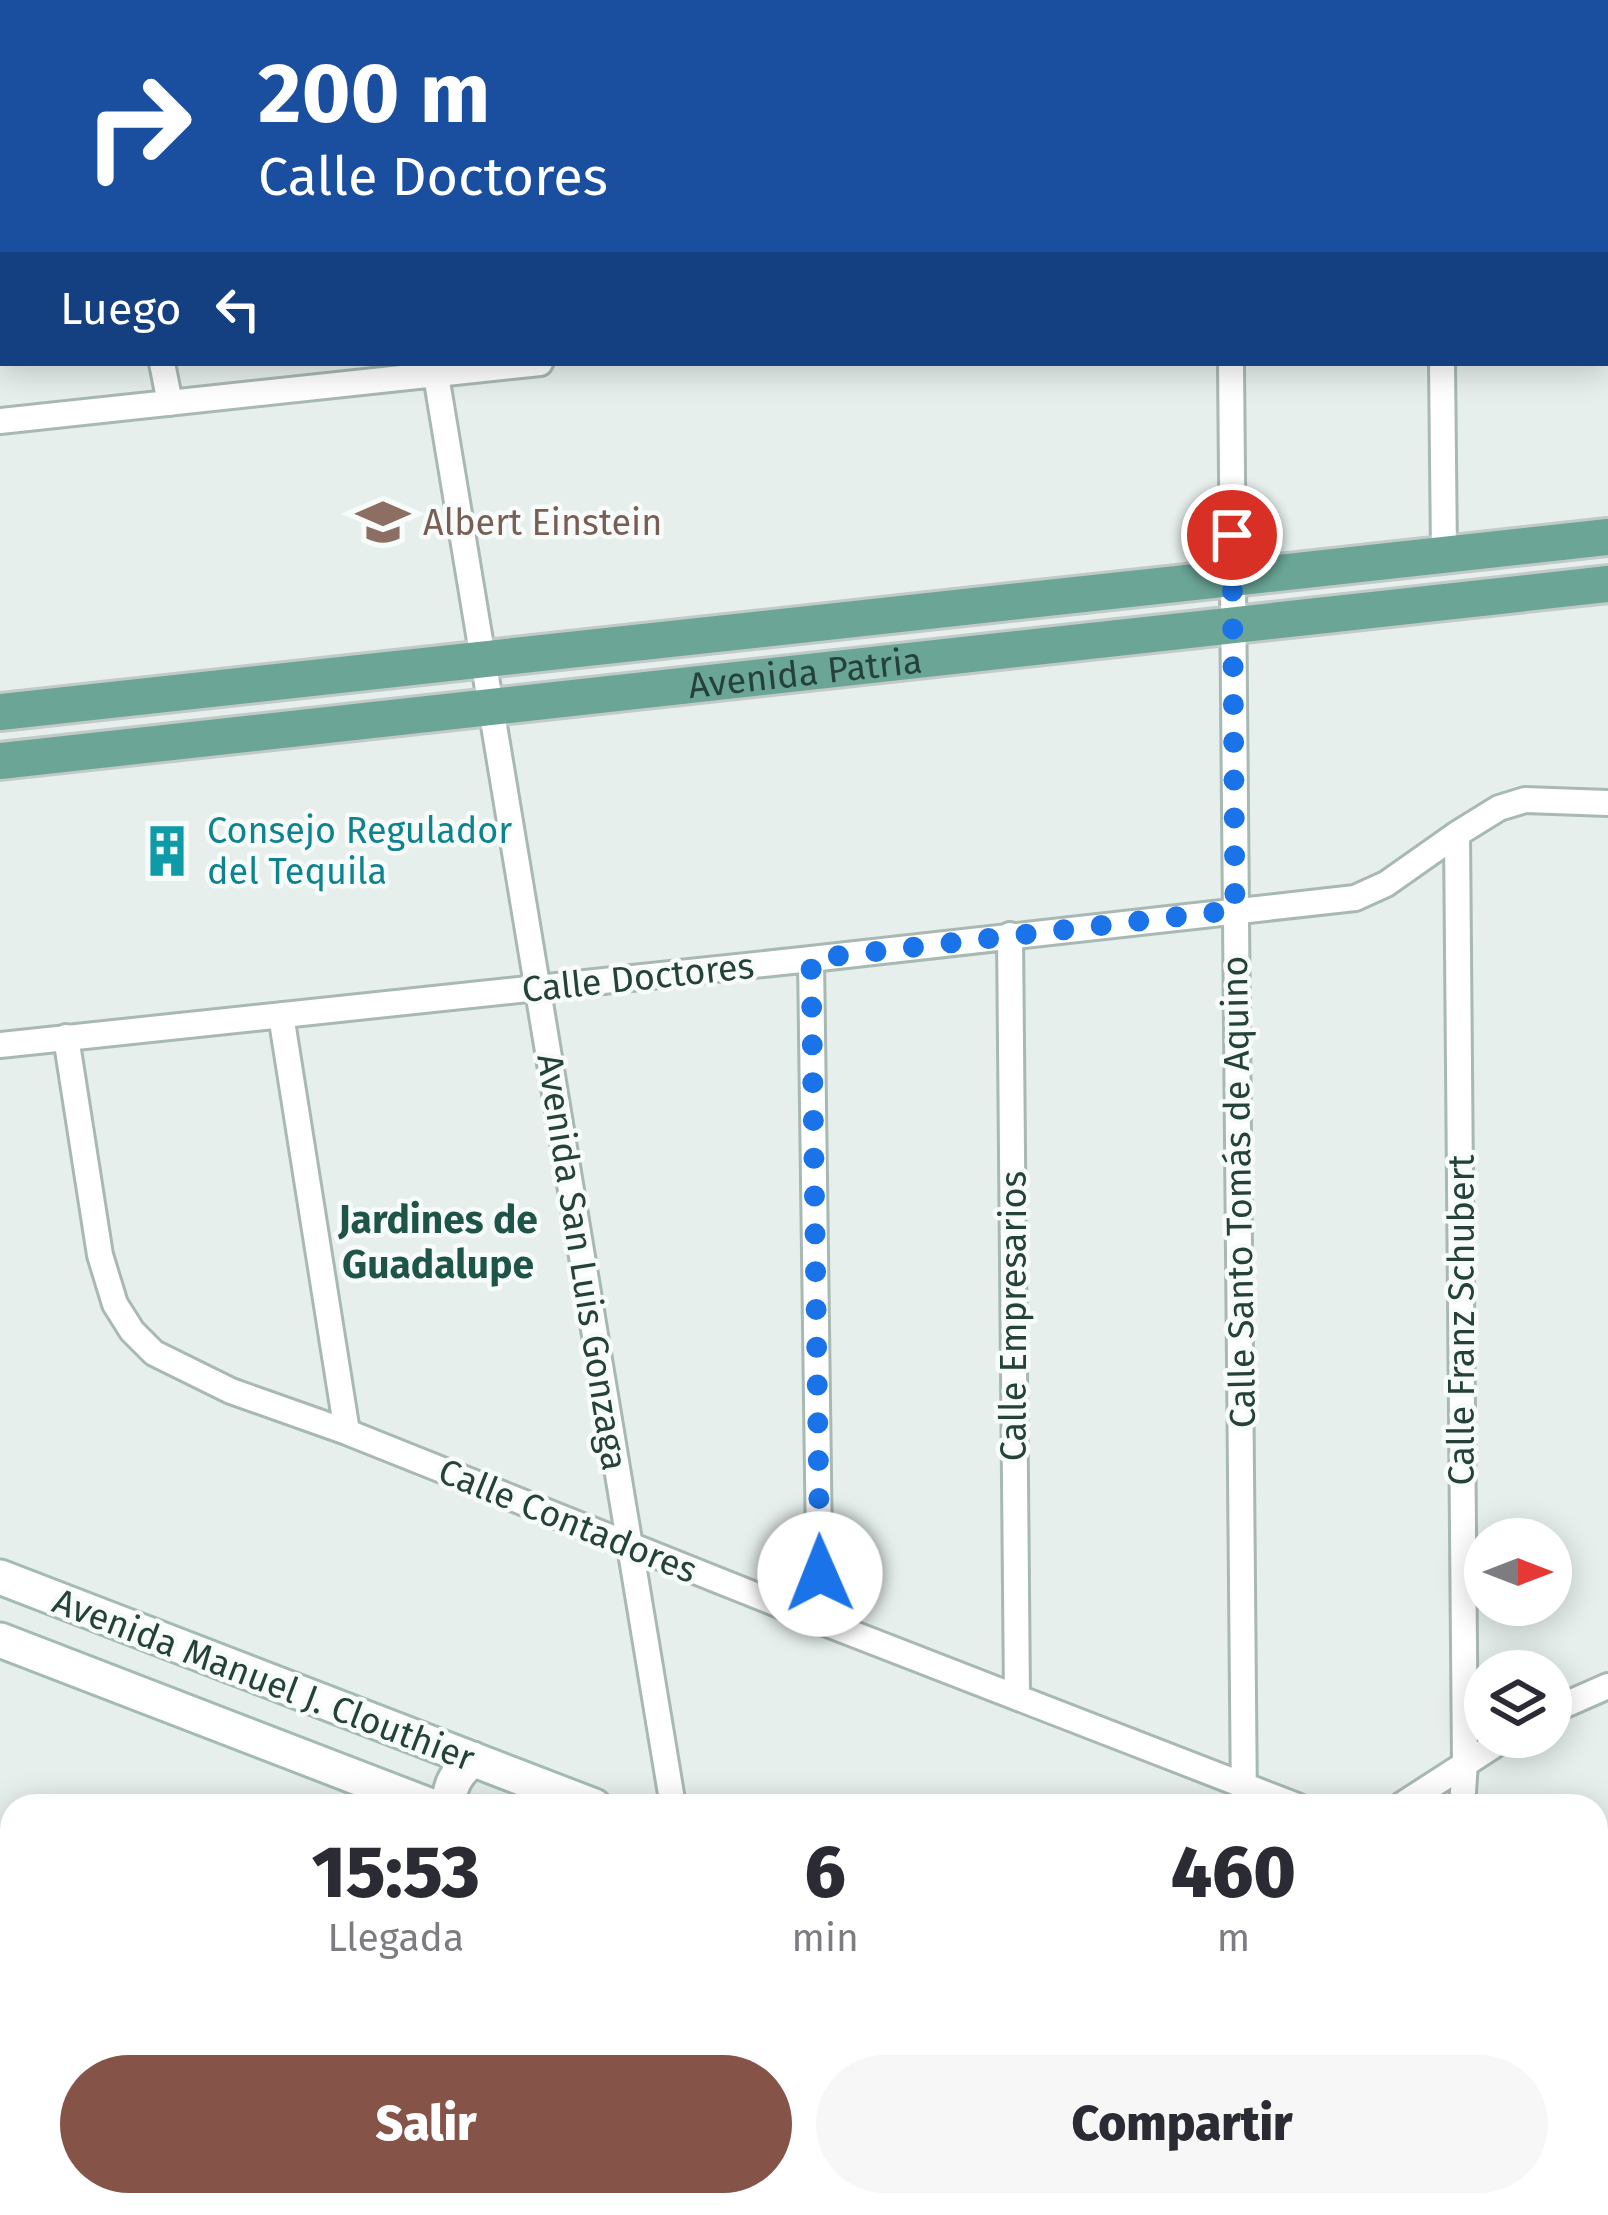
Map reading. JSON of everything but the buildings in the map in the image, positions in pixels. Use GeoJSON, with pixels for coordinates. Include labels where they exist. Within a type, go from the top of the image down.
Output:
{"type":"FeatureCollection","features":[{"type":"Feature","properties":{"kind":"main road","name":"Avenida Patria"},"geometry":{"type":"LineString","coordinates":[[0,712],[1608,537]]}},
{"type":"Feature","properties":{"kind":"main road","name":"Avenida Patria"},"geometry":{"type":"LineString","coordinates":[[0,761],[1608,584]]}},
{"type":"Feature","properties":{"kind":"main road","name":"Avenida Manuel J. Clouthier"},"geometry":{"type":"LineString","coordinates":[[0,1577],[563,1794]]}},
{"type":"Feature","properties":{"kind":"main road","name":"Avenida Manuel J. Clouthier"},"geometry":{"type":"LineString","coordinates":[[0,1640],[399,1794]]}},
{"type":"Feature","properties":{"kind":"main road"},"geometry":{"type":"LineString","coordinates":[[450,1794],[458,1772],[472,1759]]}},
{"type":"Feature","properties":{"kind":"street"},"geometry":{"type":"LineString","coordinates":[[164,366],[170,403]]}},
{"type":"Feature","properties":{"kind":"street"},"geometry":{"type":"LineString","coordinates":[[0,422],[477,366]]}},
{"type":"Feature","properties":{"kind":"street","name":"Calle Santo Tomás de Aquino"},"geometry":{"type":"LineString","coordinates":[[1231,366],[1244,1794]]}},
{"type":"Feature","properties":{"kind":"street"},"geometry":{"type":"LineString","coordinates":[[1442,366],[1444,554]]}},
{"type":"Feature","properties":{"kind":"street","name":"Avenida San Luis Gonzaga"},"geometry":{"type":"LineString","coordinates":[[435,368],[671,1794]]}},
{"type":"Feature","properties":{"kind":"street","name":"Calle Doctores"},"geometry":{"type":"LineString","coordinates":[[0,1045],[1355,898],[1386,884],[1499,808],[1525,800],[1608,803]]}},
{"type":"Feature","properties":{"kind":"street","name":"Calle Franz Schubert"},"geometry":{"type":"LineString","coordinates":[[1457,834],[1463,1794]]}},
{"type":"Feature","properties":{"kind":"street","name":"Calle Empresarios"},"geometry":{"type":"LineString","coordinates":[[1010,935],[1017,1697]]}},
{"type":"Feature","properties":{"kind":"street"},"geometry":{"type":"LineString","coordinates":[[811,959],[820,1621]]}},
{"type":"Feature","properties":{"kind":"street"},"geometry":{"type":"LineString","coordinates":[[281,1015],[347,1432]]}},
{"type":"Feature","properties":{"kind":"street","name":"Calle Contadores"},"geometry":{"type":"LineString","coordinates":[[65,1037],[100,1255],[115,1304],[154,1353],[231,1390],[1017,1697],[1242,1794]]}},
{"type":"Feature","properties":{"kind":"street"},"geometry":{"type":"LineString","coordinates":[[1572,1702],[1608,1686]]}},
{"type":"Feature","properties":{"kind":"street"},"geometry":{"type":"LineString","coordinates":[[1418,1794],[1473,1758]]}},
{"type":"Feature","properties":{"kind":"place","name":"Albert Einstein"},"geometry":{"type":"Point","coordinates":[383,522]}},
{"type":"Feature","properties":{"kind":"place","name":"Consejo Regulador del Tequila"},"geometry":{"type":"Point","coordinates":[167,851]}},
{"type":"Feature","properties":{"kind":"district","name":"Jardines de Guadalupe"},"geometry":{"type":"Point","coordinates":[438,1242]}},
{"type":"Feature","properties":{"kind":"route"},"geometry":{"type":"LineString","coordinates":[[820,1574],[811,959],[1235,910],[1232,535]]}}]}
